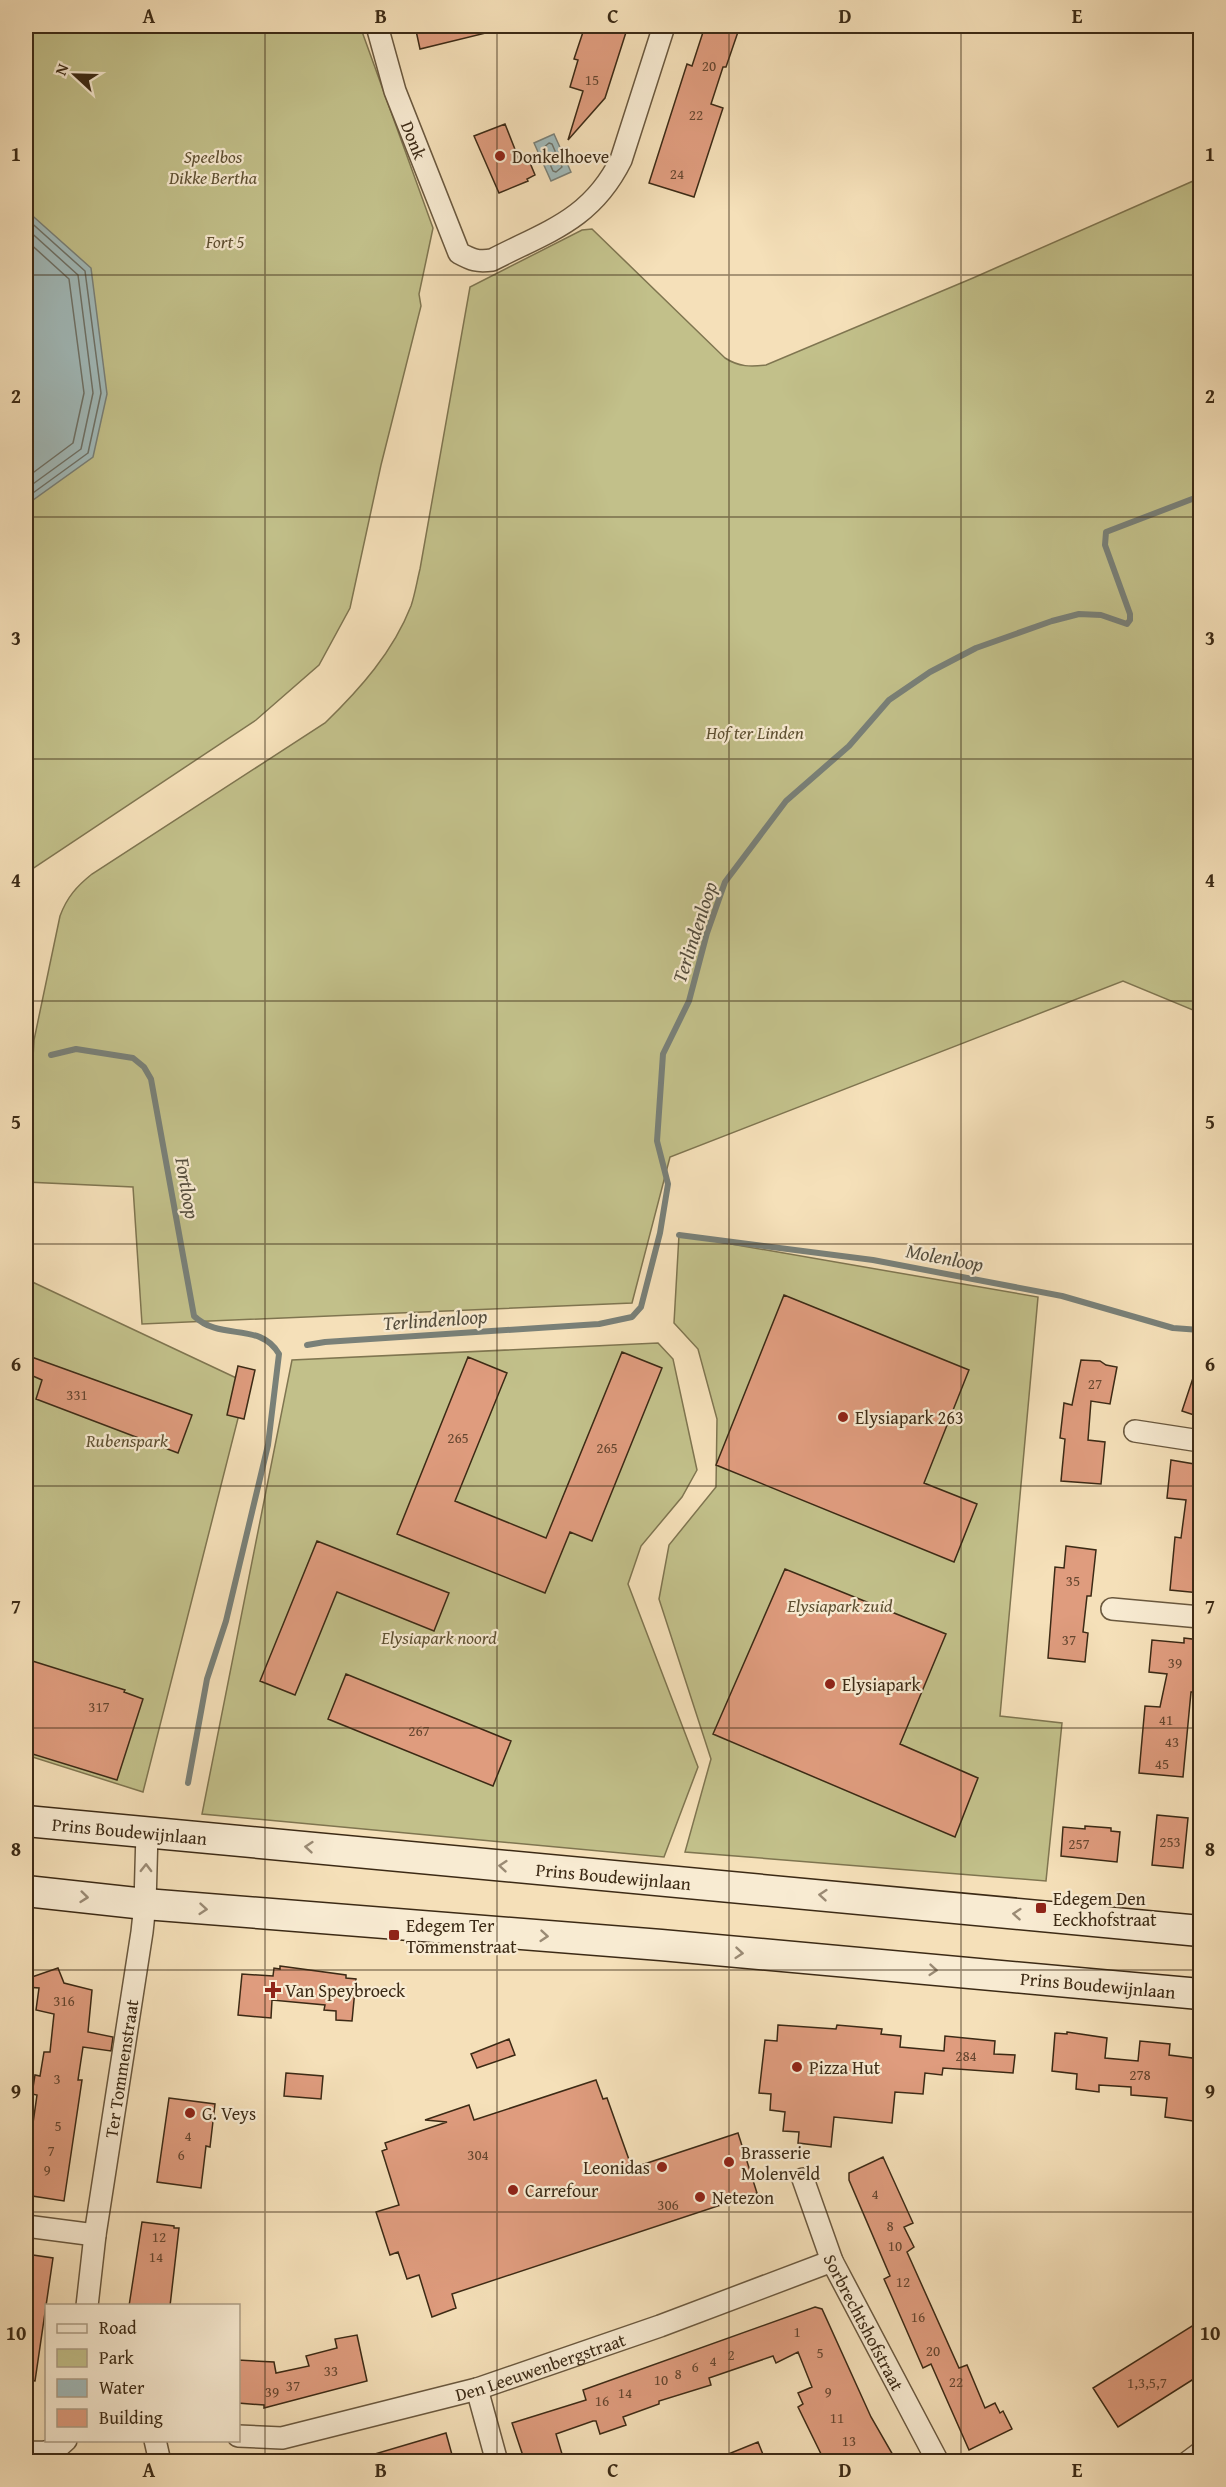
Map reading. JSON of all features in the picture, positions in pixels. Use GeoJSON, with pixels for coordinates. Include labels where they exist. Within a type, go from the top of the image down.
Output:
{"type":"FeatureCollection","features":[{"type":"Feature","properties":{"kind":"main road","name":"Prins Boudewijnlaan"},"geometry":{"type":"LineString","coordinates":[[26,1821],[1200,1931]]}},
{"type":"Feature","properties":{"kind":"main road","name":"Prins Boudewijnlaan"},"geometry":{"type":"LineString","coordinates":[[26,1891],[145,1904],[661,1945],[1200,1994]]}},
{"type":"Feature","properties":{"kind":"street","name":"Donk"},"geometry":{"type":"LineString","coordinates":[[377,26],[395,91],[459,253],[472,261],[492,260],[575,217],[595,201],[613,176],[621,160],[664,26]]}},
{"type":"Feature","properties":{"kind":"street"},"geometry":{"type":"LineString","coordinates":[[1135,1431],[1200,1441]]}},
{"type":"Feature","properties":{"kind":"street"},"geometry":{"type":"LineString","coordinates":[[1112,1609],[1200,1617]]}},
{"type":"Feature","properties":{"kind":"street","name":"Ter Tommenstraat"},"geometry":{"type":"LineString","coordinates":[[87,2304],[95,2235],[145,1904],[147,1832]]}},
{"type":"Feature","properties":{"kind":"street","name":"Sorbrechtshofstraat"},"geometry":{"type":"LineString","coordinates":[[803,2179],[832,2261],[938,2462]]}},
{"type":"Feature","properties":{"kind":"street"},"geometry":{"type":"LineString","coordinates":[[26,2226],[95,2235]]}},
{"type":"Feature","properties":{"kind":"street","name":"Den Leeuwenbergstraat"},"geometry":{"type":"LineString","coordinates":[[240,2436],[282,2438],[477,2389],[660,2326],[832,2261]]}},
{"type":"Feature","properties":{"kind":"street"},"geometry":{"type":"LineString","coordinates":[[477,2389],[497,2462]]}},
{"type":"Feature","properties":{"kind":"street"},"geometry":{"type":"LineString","coordinates":[[34,2452],[56,2450],[64,2442]]}},
{"type":"Feature","properties":{"kind":"street"},"geometry":{"type":"LineString","coordinates":[[155,2442],[160,2462]]}},
{"type":"Feature","properties":{"kind":"green space","name":"Speelbos Dikke Bertha"},"geometry":{"type":"Polygon","coordinates":[[[26,26],[360,26],[433,228],[419,294],[421,306],[381,465],[350,608],[319,665],[256,720],[26,873],[26,26]]]}},
{"type":"Feature","properties":{"kind":"green space","name":"Hof ter Linden"},"geometry":{"type":"Polygon","coordinates":[[[1200,178],[1200,1013],[1123,981],[670,1157],[632,1303],[142,1324],[133,1187],[26,1182],[34,1040],[60,916],[73,892],[92,874],[325,723],[363,683],[395,639],[411,606],[420,569],[470,287],[582,230],[592,229],[725,358],[745,366],[766,365],[973,278],[1200,178]]]}},
{"type":"Feature","properties":{"kind":"green space","name":"Elysiapark zuid"},"geometry":{"type":"Polygon","coordinates":[[[679,1235],[1038,1297],[1000,1716],[1062,1723],[1046,1881],[685,1852],[711,1759],[659,1599],[669,1545],[716,1487],[717,1419],[698,1349],[674,1323],[679,1235]]]}},
{"type":"Feature","properties":{"kind":"green space","name":"Rubenspark"},"geometry":{"type":"Polygon","coordinates":[[[26,1279],[247,1383],[143,1792],[26,1755],[26,1279]]]}},
{"type":"Feature","properties":{"kind":"green space","name":"Elysiapark noord"},"geometry":{"type":"Polygon","coordinates":[[[658,1343],[673,1359],[697,1470],[682,1497],[641,1546],[628,1584],[698,1767],[664,1857],[202,1814],[292,1360],[658,1343]]]}},
{"type":"Feature","properties":{"kind":"water"},"geometry":{"type":"Polygon","coordinates":[[[554,134],[571,172],[551,181],[534,143],[554,134]]]}},
{"type":"Feature","properties":{"kind":"water"},"geometry":{"type":"Polygon","coordinates":[[[26,210],[91,268],[107,394],[93,457],[26,505],[26,210]]]}},
{"type":"Feature","properties":{"kind":"building"},"geometry":{"type":"Polygon","coordinates":[[[415,26],[490,26],[490,32],[420,49],[415,26]]]}},
{"type":"Feature","properties":{"kind":"building"},"geometry":{"type":"Polygon","coordinates":[[[585,26],[628,26],[605,98],[568,140],[583,91],[570,87],[578,60],[574,59],[585,26]]]}},
{"type":"Feature","properties":{"kind":"building"},"geometry":{"type":"Polygon","coordinates":[[[705,26],[740,26],[711,104],[723,108],[694,197],[649,183],[687,64],[692,66],[705,26]]]}},
{"type":"Feature","properties":{"kind":"building","name":"Donkelhoeve"},"geometry":{"type":"Polygon","coordinates":[[[505,124],[520,162],[528,158],[535,175],[527,179],[528,181],[499,193],[474,136],[505,124]]]}},
{"type":"Feature","properties":{"kind":"building","name":"Elysiapark 263"},"geometry":{"type":"Polygon","coordinates":[[[784,1295],[969,1370],[924,1483],[977,1504],[954,1562],[716,1465],[784,1295]]]}},
{"type":"Feature","properties":{"kind":"building"},"geometry":{"type":"Polygon","coordinates":[[[622,1352],[662,1368],[592,1541],[570,1532],[545,1593],[397,1534],[468,1357],[507,1373],[455,1501],[546,1538],[622,1352]]]}},
{"type":"Feature","properties":{"kind":"building"},"geometry":{"type":"Polygon","coordinates":[[[26,1355],[192,1415],[178,1453],[36,1399],[42,1380],[26,1373],[26,1355]]]}},
{"type":"Feature","properties":{"kind":"building"},"geometry":{"type":"Polygon","coordinates":[[[1081,1360],[1100,1361],[1117,1367],[1110,1404],[1091,1401],[1088,1440],[1105,1442],[1101,1484],[1061,1481],[1065,1439],[1060,1438],[1064,1403],[1072,1405],[1081,1360]]]}},
{"type":"Feature","properties":{"kind":"building"},"geometry":{"type":"Polygon","coordinates":[[[238,1366],[255,1370],[244,1419],[227,1415],[238,1366]]]}},
{"type":"Feature","properties":{"kind":"building"},"geometry":{"type":"Polygon","coordinates":[[[1197,1366],[1200,1366],[1200,1417],[1182,1411],[1197,1366]]]}},
{"type":"Feature","properties":{"kind":"building"},"geometry":{"type":"Polygon","coordinates":[[[1171,1460],[1200,1465],[1200,1593],[1170,1590],[1175,1537],[1181,1538],[1186,1500],[1167,1498],[1171,1460]]]}},
{"type":"Feature","properties":{"kind":"building"},"geometry":{"type":"Polygon","coordinates":[[[317,1541],[449,1593],[434,1631],[337,1592],[295,1695],[260,1681],[317,1541]]]}},
{"type":"Feature","properties":{"kind":"building"},"geometry":{"type":"Polygon","coordinates":[[[1066,1546],[1096,1550],[1091,1596],[1087,1596],[1083,1632],[1088,1633],[1085,1662],[1048,1658],[1055,1567],[1064,1568],[1066,1546]]]}},
{"type":"Feature","properties":{"kind":"building","name":"Elysiapark"},"geometry":{"type":"Polygon","coordinates":[[[785,1569],[946,1634],[900,1744],[978,1778],[955,1837],[713,1734],[785,1569]]]}},
{"type":"Feature","properties":{"kind":"building"},"geometry":{"type":"Polygon","coordinates":[[[1184,1638],[1200,1640],[1200,1666],[1196,1692],[1191,1692],[1183,1777],[1139,1773],[1145,1706],[1160,1707],[1167,1674],[1149,1672],[1152,1640],[1184,1643],[1184,1638]]]}},
{"type":"Feature","properties":{"kind":"building"},"geometry":{"type":"Polygon","coordinates":[[[26,1659],[125,1690],[124,1692],[143,1699],[117,1780],[26,1752],[26,1659]]]}},
{"type":"Feature","properties":{"kind":"building"},"geometry":{"type":"Polygon","coordinates":[[[346,1674],[511,1741],[493,1786],[328,1719],[346,1674]]]}},
{"type":"Feature","properties":{"kind":"building"},"geometry":{"type":"Polygon","coordinates":[[[1157,1815],[1188,1818],[1183,1868],[1152,1865],[1157,1815]]]}},
{"type":"Feature","properties":{"kind":"building"},"geometry":{"type":"Polygon","coordinates":[[[1085,1826],[1111,1828],[1111,1831],[1120,1832],[1117,1862],[1061,1856],[1063,1827],[1085,1829],[1085,1826]]]}},
{"type":"Feature","properties":{"kind":"building"},"geometry":{"type":"Polygon","coordinates":[[[280,1966],[346,1975],[346,1978],[356,1979],[352,2021],[336,2020],[336,2011],[324,2010],[325,2005],[272,2000],[271,2018],[238,2015],[242,1974],[273,1976],[274,1968],[280,1969],[280,1966]]]}},
{"type":"Feature","properties":{"kind":"building"},"geometry":{"type":"Polygon","coordinates":[[[58,1968],[64,1983],[92,1990],[88,2032],[113,2037],[111,2051],[83,2047],[78,2080],[82,2080],[64,2201],[26,2195],[28,2176],[26,2172],[37,2095],[32,2094],[35,2075],[40,2076],[44,2052],[50,2052],[54,2014],[36,2010],[39,1988],[26,1987],[26,1979],[58,1968]]]}},
{"type":"Feature","properties":{"kind":"building"},"geometry":{"type":"Polygon","coordinates":[[[778,2025],[836,2029],[837,2025],[882,2029],[881,2034],[901,2036],[900,2047],[944,2051],[945,2036],[995,2041],[994,2054],[1015,2055],[1013,2073],[943,2068],[942,2075],[925,2073],[923,2094],[895,2092],[892,2123],[834,2117],[831,2147],[798,2143],[799,2132],[783,2131],[785,2112],[770,2110],[771,2094],[759,2093],[765,2040],[777,2041],[778,2025]]]}},
{"type":"Feature","properties":{"kind":"building"},"geometry":{"type":"Polygon","coordinates":[[[1067,2032],[1107,2038],[1105,2058],[1138,2061],[1140,2041],[1170,2044],[1169,2055],[1200,2059],[1200,2122],[1165,2117],[1167,2098],[1131,2095],[1131,2087],[1099,2085],[1099,2092],[1076,2089],[1077,2074],[1052,2071],[1055,2033],[1067,2034],[1067,2032]]]}},
{"type":"Feature","properties":{"kind":"building"},"geometry":{"type":"Polygon","coordinates":[[[509,2039],[515,2055],[477,2068],[471,2054],[509,2039]]]}},
{"type":"Feature","properties":{"kind":"building"},"geometry":{"type":"Polygon","coordinates":[[[286,2073],[323,2076],[321,2099],[284,2096],[286,2073]]]}},
{"type":"Feature","properties":{"kind":"building","name":"Carrefour"},"geometry":{"type":"Polygon","coordinates":[[[596,2080],[603,2099],[607,2098],[632,2168],[738,2133],[757,2193],[452,2294],[456,2308],[432,2317],[419,2275],[407,2279],[398,2252],[390,2255],[376,2212],[399,2205],[382,2151],[387,2149],[385,2143],[447,2122],[425,2120],[469,2105],[474,2120],[596,2080]]]}},
{"type":"Feature","properties":{"kind":"building"},"geometry":{"type":"Polygon","coordinates":[[[169,2098],[215,2104],[210,2147],[206,2146],[201,2188],[157,2182],[169,2098]]]}},
{"type":"Feature","properties":{"kind":"building"},"geometry":{"type":"Polygon","coordinates":[[[883,2157],[913,2223],[904,2227],[914,2247],[907,2252],[959,2368],[967,2365],[985,2408],[995,2403],[1000,2413],[1003,2411],[1012,2429],[969,2450],[931,2364],[923,2368],[884,2279],[890,2276],[849,2180],[849,2173],[883,2157]]]}},
{"type":"Feature","properties":{"kind":"building"},"geometry":{"type":"Polygon","coordinates":[[[142,2222],[179,2228],[170,2304],[129,2304],[142,2222]]]}},
{"type":"Feature","properties":{"kind":"building"},"geometry":{"type":"Polygon","coordinates":[[[26,2254],[53,2258],[35,2381],[26,2380],[26,2254]]]}},
{"type":"Feature","properties":{"kind":"building"},"geometry":{"type":"Polygon","coordinates":[[[815,2307],[822,2309],[871,2417],[897,2462],[825,2462],[798,2407],[803,2404],[798,2393],[812,2387],[798,2352],[776,2363],[773,2356],[709,2378],[711,2385],[659,2401],[659,2404],[623,2417],[626,2425],[600,2434],[596,2421],[593,2421],[556,2434],[562,2454],[556,2456],[557,2462],[525,2462],[512,2423],[586,2400],[583,2390],[815,2307]]]}},
{"type":"Feature","properties":{"kind":"building"},"geometry":{"type":"Polygon","coordinates":[[[1200,2321],[1200,2375],[1118,2427],[1093,2388],[1200,2321]]]}},
{"type":"Feature","properties":{"kind":"building"},"geometry":{"type":"Polygon","coordinates":[[[357,2335],[367,2381],[264,2408],[264,2405],[240,2403],[240,2360],[274,2362],[276,2373],[309,2366],[306,2356],[337,2348],[335,2339],[357,2335]]]}},
{"type":"Feature","properties":{"kind":"building"},"geometry":{"type":"Polygon","coordinates":[[[446,2433],[454,2462],[369,2462],[368,2456],[446,2433]]]}},
{"type":"Feature","properties":{"kind":"building"},"geometry":{"type":"Polygon","coordinates":[[[758,2442],[766,2462],[711,2462],[711,2461],[758,2442]]]}},
{"type":"Feature","properties":{"kind":"waterway","name":"Terlindenloop"},"geometry":{"type":"LineString","coordinates":[[307,1345],[599,1324],[632,1317],[641,1307],[660,1233],[668,1184],[657,1141],[663,1054],[689,1001],[707,933],[725,882],[786,801],[849,746],[889,700],[930,672],[976,648],[1052,621],[1079,614],[1101,615],[1127,624],[1130,614],[1105,545],[1106,532],[1200,496]]}},
{"type":"Feature","properties":{"kind":"waterway","name":"Fortloop"},"geometry":{"type":"LineString","coordinates":[[51,1055],[76,1049],[133,1058],[144,1067],[151,1079],[194,1316],[216,1328],[262,1338],[279,1354],[268,1445],[226,1621],[207,1679],[188,1783]]}},
{"type":"Feature","properties":{"kind":"waterway","name":"Molenloop"},"geometry":{"type":"LineString","coordinates":[[679,1235],[873,1260],[1062,1296],[1173,1328],[1200,1330]]}},
{"type":"Feature","properties":{"kind":"place","name":"Donkelhoeve"},"geometry":{"type":"Point","coordinates":[500,156]}},
{"type":"Feature","properties":{"kind":"place","name":"Elysiapark 263"},"geometry":{"type":"Point","coordinates":[843,1417]}},
{"type":"Feature","properties":{"kind":"place","name":"Elysiapark"},"geometry":{"type":"Point","coordinates":[830,1684]}},
{"type":"Feature","properties":{"kind":"place","name":"Edegem Den Eeckhofstraat"},"geometry":{"type":"Point","coordinates":[1041,1908]}},
{"type":"Feature","properties":{"kind":"place","name":"Edegem Ter Tommenstraat"},"geometry":{"type":"Point","coordinates":[394,1935]}},
{"type":"Feature","properties":{"kind":"place","name":"Van Speybroeck"},"geometry":{"type":"Point","coordinates":[273,1990]}},
{"type":"Feature","properties":{"kind":"place","name":"Pizza Hut"},"geometry":{"type":"Point","coordinates":[797,2067]}},
{"type":"Feature","properties":{"kind":"place","name":"G. Veys"},"geometry":{"type":"Point","coordinates":[190,2113]}},
{"type":"Feature","properties":{"kind":"place","name":"Brasserie Molenveld"},"geometry":{"type":"Point","coordinates":[729,2162]}},
{"type":"Feature","properties":{"kind":"place","name":"Leonidas"},"geometry":{"type":"Point","coordinates":[662,2167]}},
{"type":"Feature","properties":{"kind":"place","name":"Carrefour"},"geometry":{"type":"Point","coordinates":[513,2190]}},
{"type":"Feature","properties":{"kind":"place","name":"Netezon"},"geometry":{"type":"Point","coordinates":[700,2197]}},
{"type":"Feature","properties":{"kind":"park label","name":"Fort 5"},"geometry":{"type":"Point","coordinates":[225,241]}}]}
